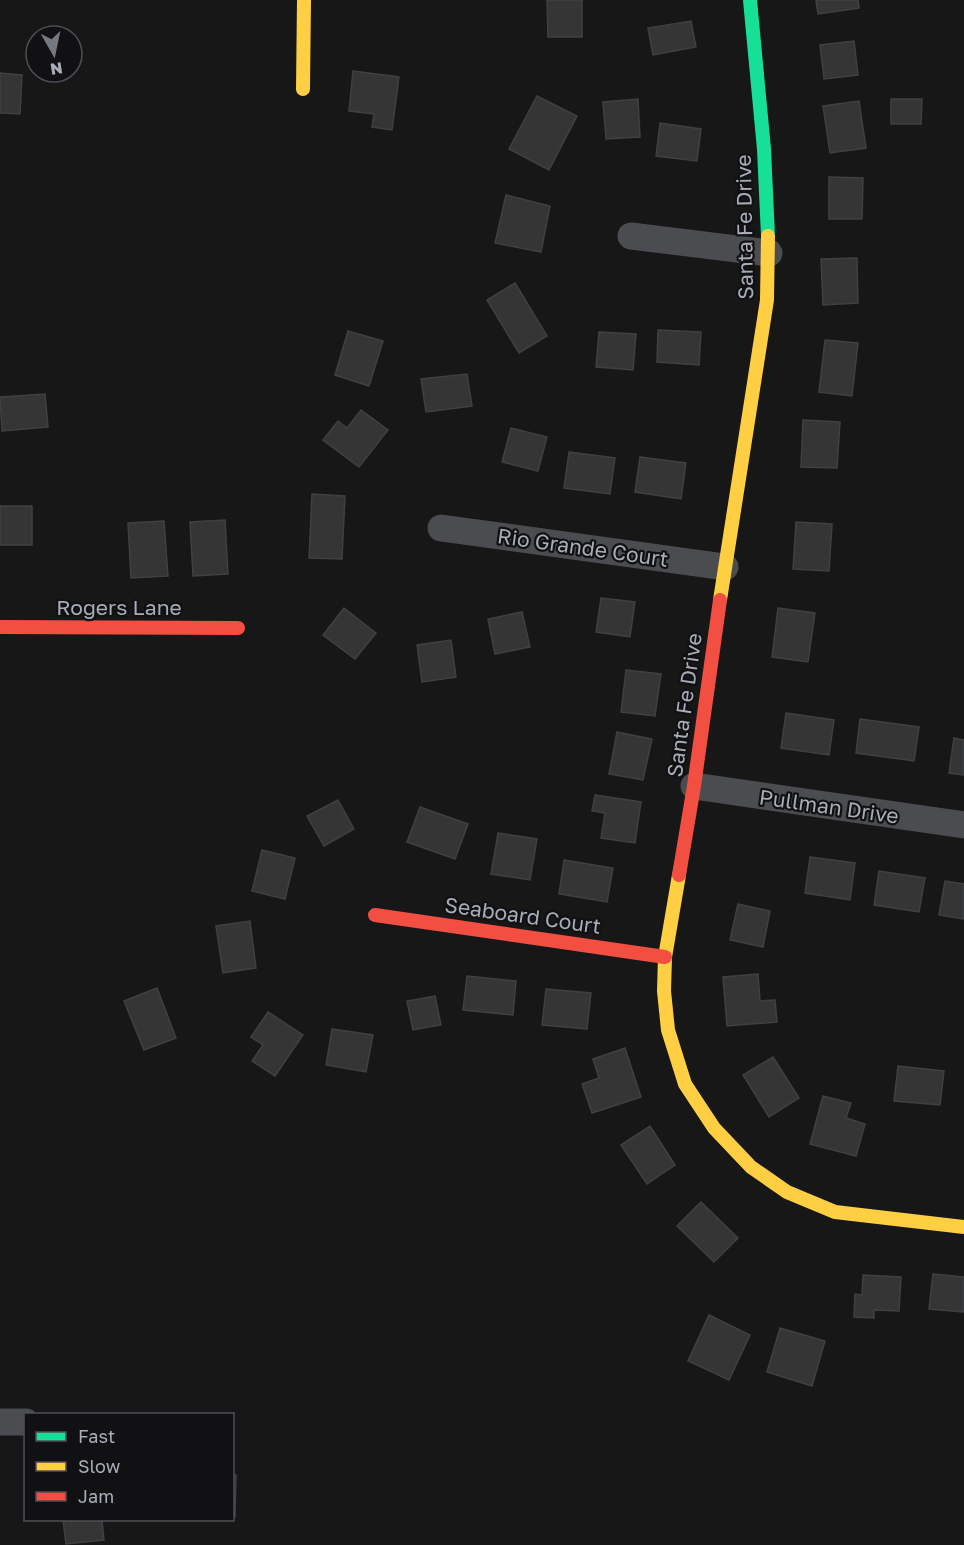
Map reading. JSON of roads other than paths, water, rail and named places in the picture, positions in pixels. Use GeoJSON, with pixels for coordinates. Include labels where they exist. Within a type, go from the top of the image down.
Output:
{"type":"FeatureCollection","features":[{"type":"Feature","properties":{"kind":"street"},"geometry":{"type":"LineString","coordinates":[[303,88],[304,0]]}},
{"type":"Feature","properties":{"kind":"street","name":"Santa Fe Drive"},"geometry":{"type":"LineString","coordinates":[[750,0],[764,149],[769,253],[767,300],[724,567],[694,786],[665,957],[664,991],[668,1030],[685,1084],[714,1128],[751,1167],[787,1192],[835,1212],[964,1227]]}},
{"type":"Feature","properties":{"kind":"street"},"geometry":{"type":"LineString","coordinates":[[630,236],[769,253]]}},
{"type":"Feature","properties":{"kind":"street","name":"Rio Grande Court"},"geometry":{"type":"LineString","coordinates":[[441,528],[724,567]]}},
{"type":"Feature","properties":{"kind":"street","name":"Rogers Lane"},"geometry":{"type":"LineString","coordinates":[[0,627],[238,628]]}},
{"type":"Feature","properties":{"kind":"street","name":"Pullman Drive"},"geometry":{"type":"LineString","coordinates":[[694,786],[964,825]]}},
{"type":"Feature","properties":{"kind":"street","name":"Seaboard Court"},"geometry":{"type":"LineString","coordinates":[[375,915],[665,957]]}},
{"type":"Feature","properties":{"kind":"street"},"geometry":{"type":"LineString","coordinates":[[0,1422],[24,1422]]}}]}
